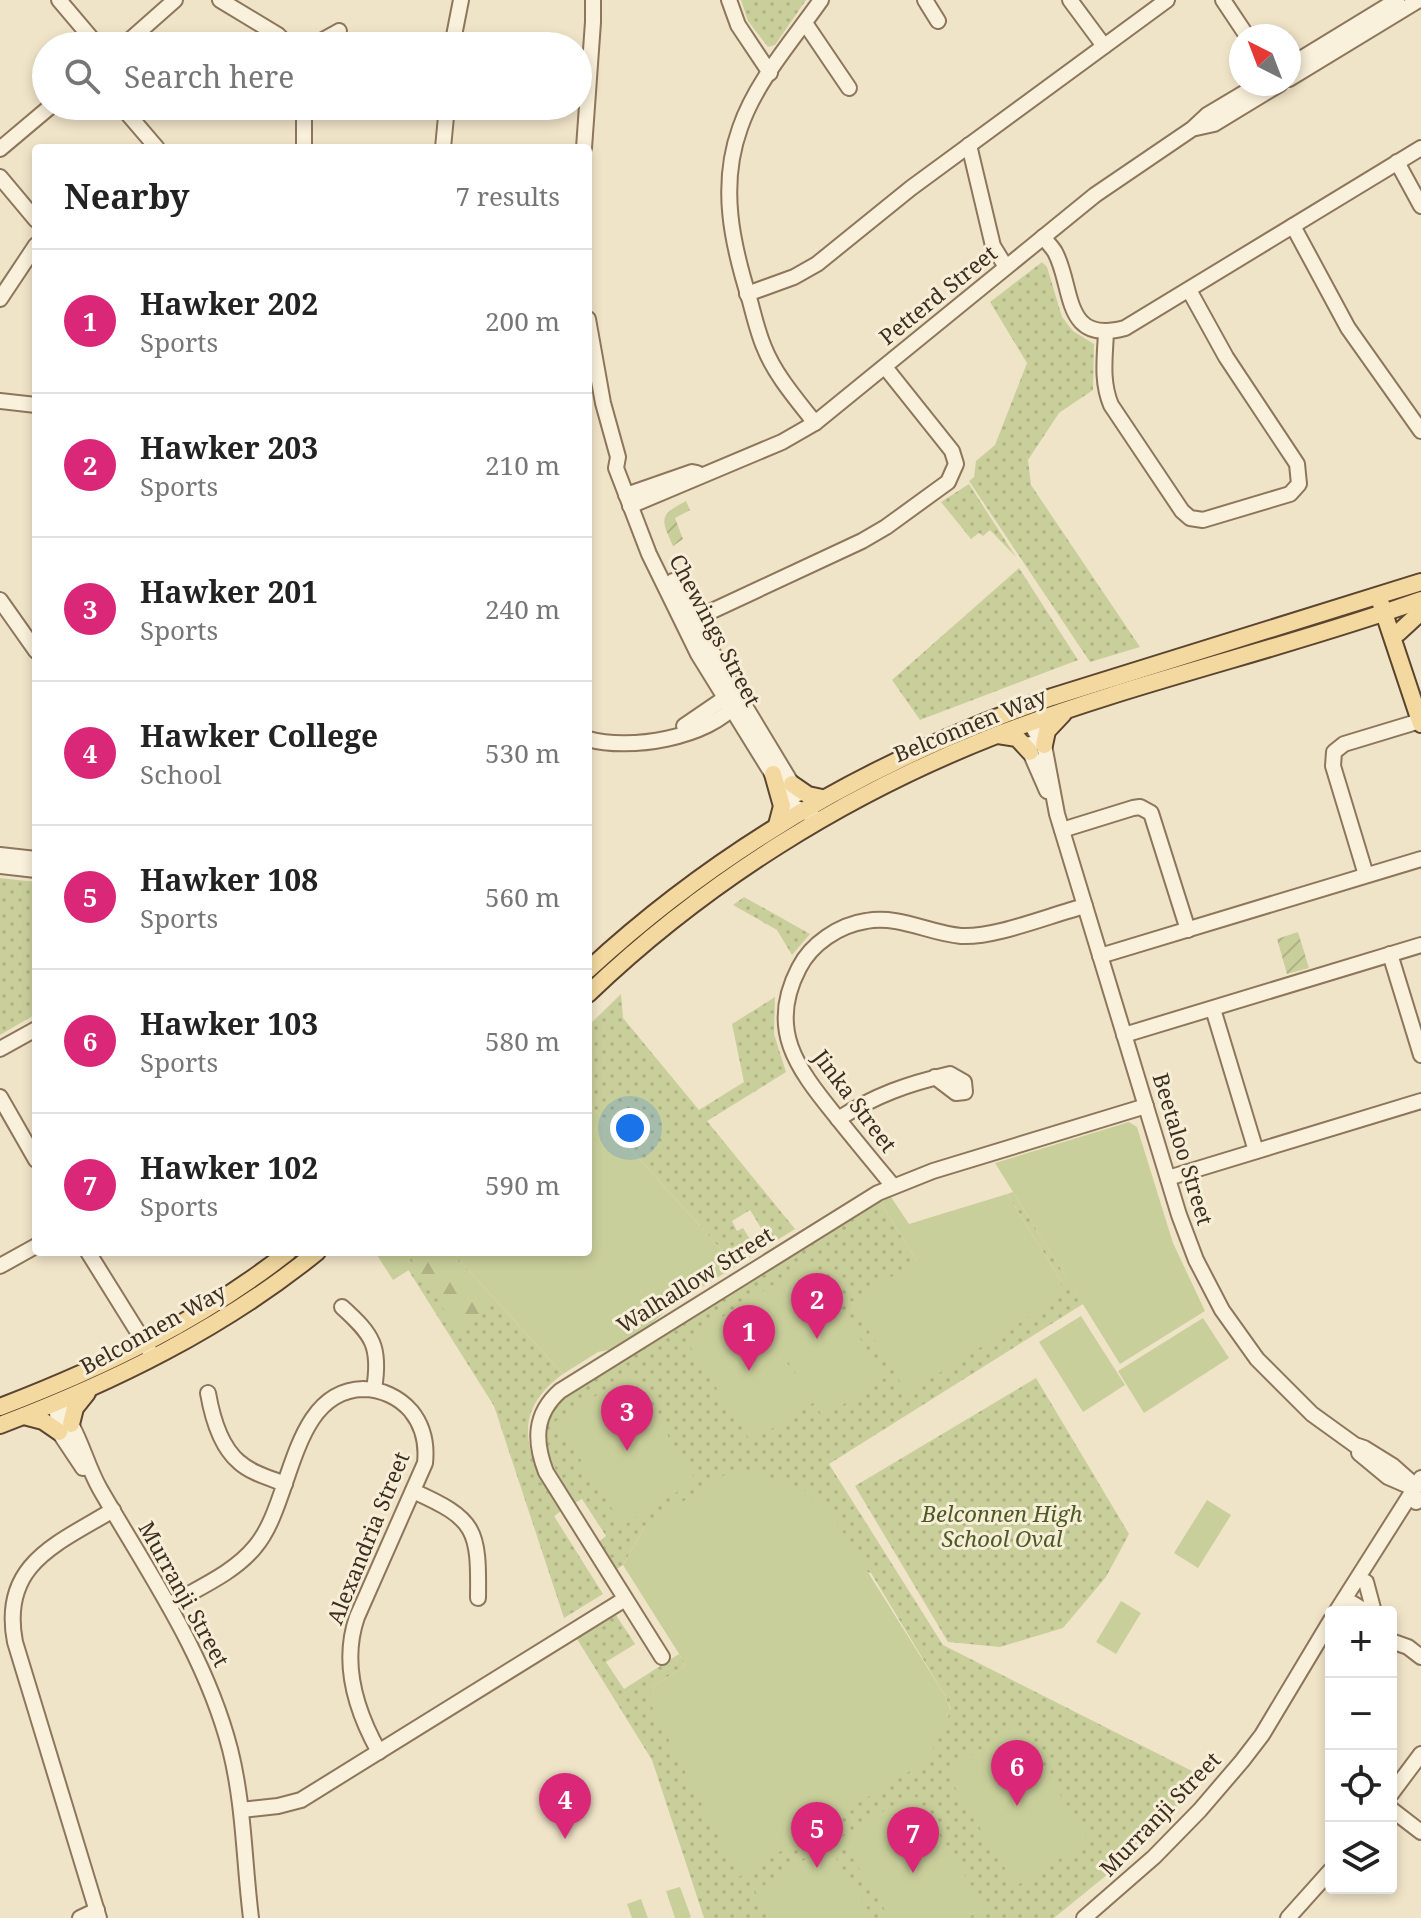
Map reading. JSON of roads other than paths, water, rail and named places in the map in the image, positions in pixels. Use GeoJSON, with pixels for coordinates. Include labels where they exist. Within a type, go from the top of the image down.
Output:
{"type":"FeatureCollection","features":[{"type":"Feature","properties":{"kind":"main road","name":"Belconnen Way"},"geometry":{"type":"LineString","coordinates":[[592,966],[637,927],[718,876],[918,769],[1066,710],[1385,604],[1421,582]]}},
{"type":"Feature","properties":{"kind":"main road","name":"Belconnen Way"},"geometry":{"type":"LineString","coordinates":[[592,990],[777,825],[910,752],[995,716],[1128,673],[1385,604],[1421,600]]}},
{"type":"Feature","properties":{"kind":"main road"},"geometry":{"type":"LineString","coordinates":[[1385,604],[1408,665],[1410,689]]}},
{"type":"Feature","properties":{"kind":"main road"},"geometry":{"type":"LineString","coordinates":[[1385,604],[1420,722]]}},
{"type":"Feature","properties":{"kind":"main road"},"geometry":{"type":"LineString","coordinates":[[1398,633],[1421,612]]}},
{"type":"Feature","properties":{"kind":"main road"},"geometry":{"type":"LineString","coordinates":[[995,716],[1020,717],[1030,723],[1035,710],[1052,697]]}},
{"type":"Feature","properties":{"kind":"main road"},"geometry":{"type":"LineString","coordinates":[[997,735],[1017,738],[1037,749],[1047,731],[1066,710]]}},
{"type":"Feature","properties":{"kind":"main road"},"geometry":{"type":"LineString","coordinates":[[773,774],[782,806],[777,825]]}},
{"type":"Feature","properties":{"kind":"main road"},"geometry":{"type":"LineString","coordinates":[[792,784],[808,795],[822,798]]}},
{"type":"Feature","properties":{"kind":"main road","name":"Belconnen Way"},"geometry":{"type":"LineString","coordinates":[[0,1407],[71,1379],[140,1345],[229,1294],[282,1256]]}},
{"type":"Feature","properties":{"kind":"main road","name":"Belconnen Way"},"geometry":{"type":"LineString","coordinates":[[0,1425],[91,1389],[163,1353],[229,1315],[311,1256]]}},
{"type":"Feature","properties":{"kind":"main road"},"geometry":{"type":"LineString","coordinates":[[28,1396],[44,1398],[56,1404],[71,1379]]}},
{"type":"Feature","properties":{"kind":"main road"},"geometry":{"type":"LineString","coordinates":[[24,1416],[65,1428],[75,1408],[91,1389]]}},
{"type":"Feature","properties":{"kind":"street"},"geometry":{"type":"LineString","coordinates":[[59,0],[86,32]]}},
{"type":"Feature","properties":{"kind":"street"},"geometry":{"type":"LineString","coordinates":[[139,32],[175,0]]}},
{"type":"Feature","properties":{"kind":"street"},"geometry":{"type":"LineString","coordinates":[[220,0],[273,32]]}},
{"type":"Feature","properties":{"kind":"street"},"geometry":{"type":"LineString","coordinates":[[455,32],[461,0]]}},
{"type":"Feature","properties":{"kind":"street"},"geometry":{"type":"LineString","coordinates":[[592,36],[593,0]]}},
{"type":"Feature","properties":{"kind":"street"},"geometry":{"type":"LineString","coordinates":[[593,22],[600,0]]}},
{"type":"Feature","properties":{"kind":"street"},"geometry":{"type":"LineString","coordinates":[[729,0],[738,25],[770,73]]}},
{"type":"Feature","properties":{"kind":"street"},"geometry":{"type":"LineString","coordinates":[[815,423],[764,348],[731,229],[729,185],[732,156],[750,103],[821,0]]}},
{"type":"Feature","properties":{"kind":"street"},"geometry":{"type":"LineString","coordinates":[[925,0],[938,21]]}},
{"type":"Feature","properties":{"kind":"street"},"geometry":{"type":"LineString","coordinates":[[1070,0],[1104,46]]}},
{"type":"Feature","properties":{"kind":"street"},"geometry":{"type":"LineString","coordinates":[[747,294],[794,277],[817,264],[911,188],[1167,0]]}},
{"type":"Feature","properties":{"kind":"street"},"geometry":{"type":"LineString","coordinates":[[1223,0],[1239,24]]}},
{"type":"Feature","properties":{"kind":"street"},"geometry":{"type":"LineString","coordinates":[[1301,59],[1397,0]]}},
{"type":"Feature","properties":{"kind":"street"},"geometry":{"type":"LineString","coordinates":[[1301,72],[1414,1]]}},
{"type":"Feature","properties":{"kind":"street"},"geometry":{"type":"LineString","coordinates":[[805,23],[849,88]]}},
{"type":"Feature","properties":{"kind":"street","name":"Petterd Street"},"geometry":{"type":"LineString","coordinates":[[632,499],[694,481],[700,474],[782,442],[815,423],[1095,195],[1192,129],[1207,115],[1239,96]]}},
{"type":"Feature","properties":{"kind":"street","name":"Petterd Street"},"geometry":{"type":"LineString","coordinates":[[1192,129],[1214,124],[1260,96]]}},
{"type":"Feature","properties":{"kind":"street"},"geometry":{"type":"LineString","coordinates":[[0,149],[34,120]]}},
{"type":"Feature","properties":{"kind":"street"},"geometry":{"type":"LineString","coordinates":[[133,120],[154,144]]}},
{"type":"Feature","properties":{"kind":"street"},"geometry":{"type":"LineString","coordinates":[[304,120],[304,144]]}},
{"type":"Feature","properties":{"kind":"street"},"geometry":{"type":"LineString","coordinates":[[443,144],[446,120]]}},
{"type":"Feature","properties":{"kind":"street"},"geometry":{"type":"LineString","coordinates":[[584,144],[586,120]]}},
{"type":"Feature","properties":{"kind":"street"},"geometry":{"type":"LineString","coordinates":[[969,145],[993,246],[1006,267]]}},
{"type":"Feature","properties":{"kind":"street"},"geometry":{"type":"LineString","coordinates":[[1043,237],[1055,253],[1073,311],[1090,327],[1106,332],[1125,328],[1421,148]]}},
{"type":"Feature","properties":{"kind":"street"},"geometry":{"type":"LineString","coordinates":[[1397,162],[1421,206]]}},
{"type":"Feature","properties":{"kind":"street"},"geometry":{"type":"LineString","coordinates":[[0,177],[32,215]]}},
{"type":"Feature","properties":{"kind":"street"},"geometry":{"type":"LineString","coordinates":[[1293,226],[1348,328],[1421,431]]}},
{"type":"Feature","properties":{"kind":"street"},"geometry":{"type":"LineString","coordinates":[[0,299],[32,251]]}},
{"type":"Feature","properties":{"kind":"street"},"geometry":{"type":"LineString","coordinates":[[1106,332],[1104,380],[1111,405],[1182,511],[1190,518],[1203,520],[1290,494],[1299,484],[1297,464],[1226,357],[1189,290]]}},
{"type":"Feature","properties":{"kind":"street","name":"Chewings Street"},"geometry":{"type":"LineString","coordinates":[[592,342],[601,393],[618,457],[616,468],[653,552],[689,622],[698,654],[733,701],[792,784],[802,800],[801,811],[792,806],[733,701]]}},
{"type":"Feature","properties":{"kind":"street"},"geometry":{"type":"LineString","coordinates":[[689,622],[862,541],[948,482],[956,464],[952,451],[885,367]]}},
{"type":"Feature","properties":{"kind":"street"},"geometry":{"type":"LineString","coordinates":[[0,401],[32,405]]}},
{"type":"Feature","properties":{"kind":"street"},"geometry":{"type":"LineString","coordinates":[[0,600],[32,645]]}},
{"type":"Feature","properties":{"kind":"street"},"geometry":{"type":"LineString","coordinates":[[592,740],[622,745],[645,744],[671,736],[733,701]]}},
{"type":"Feature","properties":{"kind":"street"},"geometry":{"type":"LineString","coordinates":[[1366,875],[1333,766],[1334,752],[1344,744],[1420,722]]}},
{"type":"Feature","properties":{"kind":"street","name":"Beetaloo Street"},"geometry":{"type":"LineString","coordinates":[[1030,723],[1168,1178],[1196,1260],[1233,1327],[1270,1374],[1312,1414],[1355,1445],[1359,1453],[1419,1490]]}},
{"type":"Feature","properties":{"kind":"street"},"geometry":{"type":"LineString","coordinates":[[1062,830],[1133,808],[1140,807],[1151,813],[1188,930]]}},
{"type":"Feature","properties":{"kind":"street"},"geometry":{"type":"LineString","coordinates":[[790,838],[798,826],[801,811],[819,815],[838,811]]}},
{"type":"Feature","properties":{"kind":"street"},"geometry":{"type":"LineString","coordinates":[[0,855],[32,859]]}},
{"type":"Feature","properties":{"kind":"street"},"geometry":{"type":"LineString","coordinates":[[1100,956],[1421,859]]}},
{"type":"Feature","properties":{"kind":"street"},"geometry":{"type":"LineString","coordinates":[[0,866],[32,870]]}},
{"type":"Feature","properties":{"kind":"street","name":"Jinka Street"},"geometry":{"type":"LineString","coordinates":[[893,1186],[802,1072],[793,1055],[786,1028],[788,993],[803,960],[812,949],[842,928],[867,920],[904,921],[936,931],[974,935],[1085,906]]}},
{"type":"Feature","properties":{"kind":"street"},"geometry":{"type":"LineString","coordinates":[[1124,1035],[1421,945]]}},
{"type":"Feature","properties":{"kind":"street"},"geometry":{"type":"LineString","coordinates":[[1390,954],[1421,1055]]}},
{"type":"Feature","properties":{"kind":"street"},"geometry":{"type":"LineString","coordinates":[[1213,1009],[1256,1151]]}},
{"type":"Feature","properties":{"kind":"street"},"geometry":{"type":"LineString","coordinates":[[0,1049],[32,1031]]}},
{"type":"Feature","properties":{"kind":"street"},"geometry":{"type":"LineString","coordinates":[[838,1119],[882,1093],[935,1077]]}},
{"type":"Feature","properties":{"kind":"street"},"geometry":{"type":"LineString","coordinates":[[0,1097],[32,1153]]}},
{"type":"Feature","properties":{"kind":"street"},"geometry":{"type":"LineString","coordinates":[[1168,1178],[1421,1101]]}},
{"type":"Feature","properties":{"kind":"street","name":"Walhallow Street"},"geometry":{"type":"LineString","coordinates":[[662,1657],[546,1472],[537,1433],[549,1400],[850,1209],[893,1186],[1146,1106]]}},
{"type":"Feature","properties":{"kind":"street"},"geometry":{"type":"LineString","coordinates":[[0,1266],[32,1248]]}},
{"type":"Feature","properties":{"kind":"street"},"geometry":{"type":"LineString","coordinates":[[90,1256],[140,1345],[163,1353]]}},
{"type":"Feature","properties":{"kind":"street"},"geometry":{"type":"LineString","coordinates":[[169,1605],[249,1555],[268,1526],[307,1427],[324,1403],[343,1393],[374,1389],[377,1353],[363,1326],[342,1307]]}},
{"type":"Feature","properties":{"kind":"street"},"geometry":{"type":"LineString","coordinates":[[133,1368],[140,1345]]}},
{"type":"Feature","properties":{"kind":"street","name":"Alexandria Street"},"geometry":{"type":"LineString","coordinates":[[374,1389],[406,1406],[419,1423],[424,1436],[425,1463],[357,1617],[349,1644],[353,1683],[367,1730],[379,1752]]}},
{"type":"Feature","properties":{"kind":"street"},"geometry":{"type":"LineString","coordinates":[[208,1393],[217,1426],[227,1448],[238,1462],[285,1484]]}},
{"type":"Feature","properties":{"kind":"street","name":"Murranji Street"},"geometry":{"type":"LineString","coordinates":[[56,1404],[65,1428],[194,1650],[218,1708],[234,1767],[241,1810],[251,1918]]}},
{"type":"Feature","properties":{"kind":"street"},"geometry":{"type":"LineString","coordinates":[[1396,1516],[1397,1494],[1391,1472],[1421,1468]]}},
{"type":"Feature","properties":{"kind":"street"},"geometry":{"type":"LineString","coordinates":[[1347,1606],[1396,1516],[1419,1490]]}},
{"type":"Feature","properties":{"kind":"street"},"geometry":{"type":"LineString","coordinates":[[1348,1606],[1366,1582],[1419,1490]]}},
{"type":"Feature","properties":{"kind":"street"},"geometry":{"type":"LineString","coordinates":[[413,1491],[446,1506],[466,1522],[472,1533],[478,1562],[478,1598]]}},
{"type":"Feature","properties":{"kind":"street"},"geometry":{"type":"LineString","coordinates":[[80,1918],[98,1914],[7,1644],[15,1594],[26,1570],[44,1551],[113,1510]]}},
{"type":"Feature","properties":{"kind":"street"},"geometry":{"type":"LineString","coordinates":[[1366,1582],[1372,1606]]}},
{"type":"Feature","properties":{"kind":"street"},"geometry":{"type":"LineString","coordinates":[[241,1810],[301,1800],[625,1599]]}},
{"type":"Feature","properties":{"kind":"street","name":"Murranji Street"},"geometry":{"type":"LineString","coordinates":[[1262,1735],[1325,1630]]}},
{"type":"Feature","properties":{"kind":"street"},"geometry":{"type":"LineString","coordinates":[[1397,1633],[1417,1654]]}},
{"type":"Feature","properties":{"kind":"street"},"geometry":{"type":"LineString","coordinates":[[1397,1644],[1417,1654]]}},
{"type":"Feature","properties":{"kind":"street","name":"Murranji Street"},"geometry":{"type":"LineString","coordinates":[[1084,1918],[1131,1879],[1191,1820],[1282,1714],[1325,1646]]}},
{"type":"Feature","properties":{"kind":"street"},"geometry":{"type":"LineString","coordinates":[[1397,1786],[1421,1754]]}},
{"type":"Feature","properties":{"kind":"street"},"geometry":{"type":"LineString","coordinates":[[1397,1814],[1421,1832]]}},
{"type":"Feature","properties":{"kind":"street"},"geometry":{"type":"LineString","coordinates":[[1288,1918],[1325,1877]]}},
{"type":"Feature","properties":{"kind":"place","name":"Hawker 203"},"geometry":{"type":"Point","coordinates":[817,1339]}},
{"type":"Feature","properties":{"kind":"place","name":"Hawker 202"},"geometry":{"type":"Point","coordinates":[749,1371]}},
{"type":"Feature","properties":{"kind":"place","name":"Hawker 201"},"geometry":{"type":"Point","coordinates":[627,1451]}},
{"type":"Feature","properties":{"kind":"place","name":"Hawker 103"},"geometry":{"type":"Point","coordinates":[1017,1806]}},
{"type":"Feature","properties":{"kind":"place","name":"Hawker College"},"geometry":{"type":"Point","coordinates":[565,1839]}},
{"type":"Feature","properties":{"kind":"place","name":"Hawker 108"},"geometry":{"type":"Point","coordinates":[817,1868]}},
{"type":"Feature","properties":{"kind":"place","name":"Hawker 102"},"geometry":{"type":"Point","coordinates":[913,1873]}},
{"type":"Feature","properties":{"kind":"park label","name":"Belconnen High School Oval"},"geometry":{"type":"Point","coordinates":[1002,1526]}}]}
